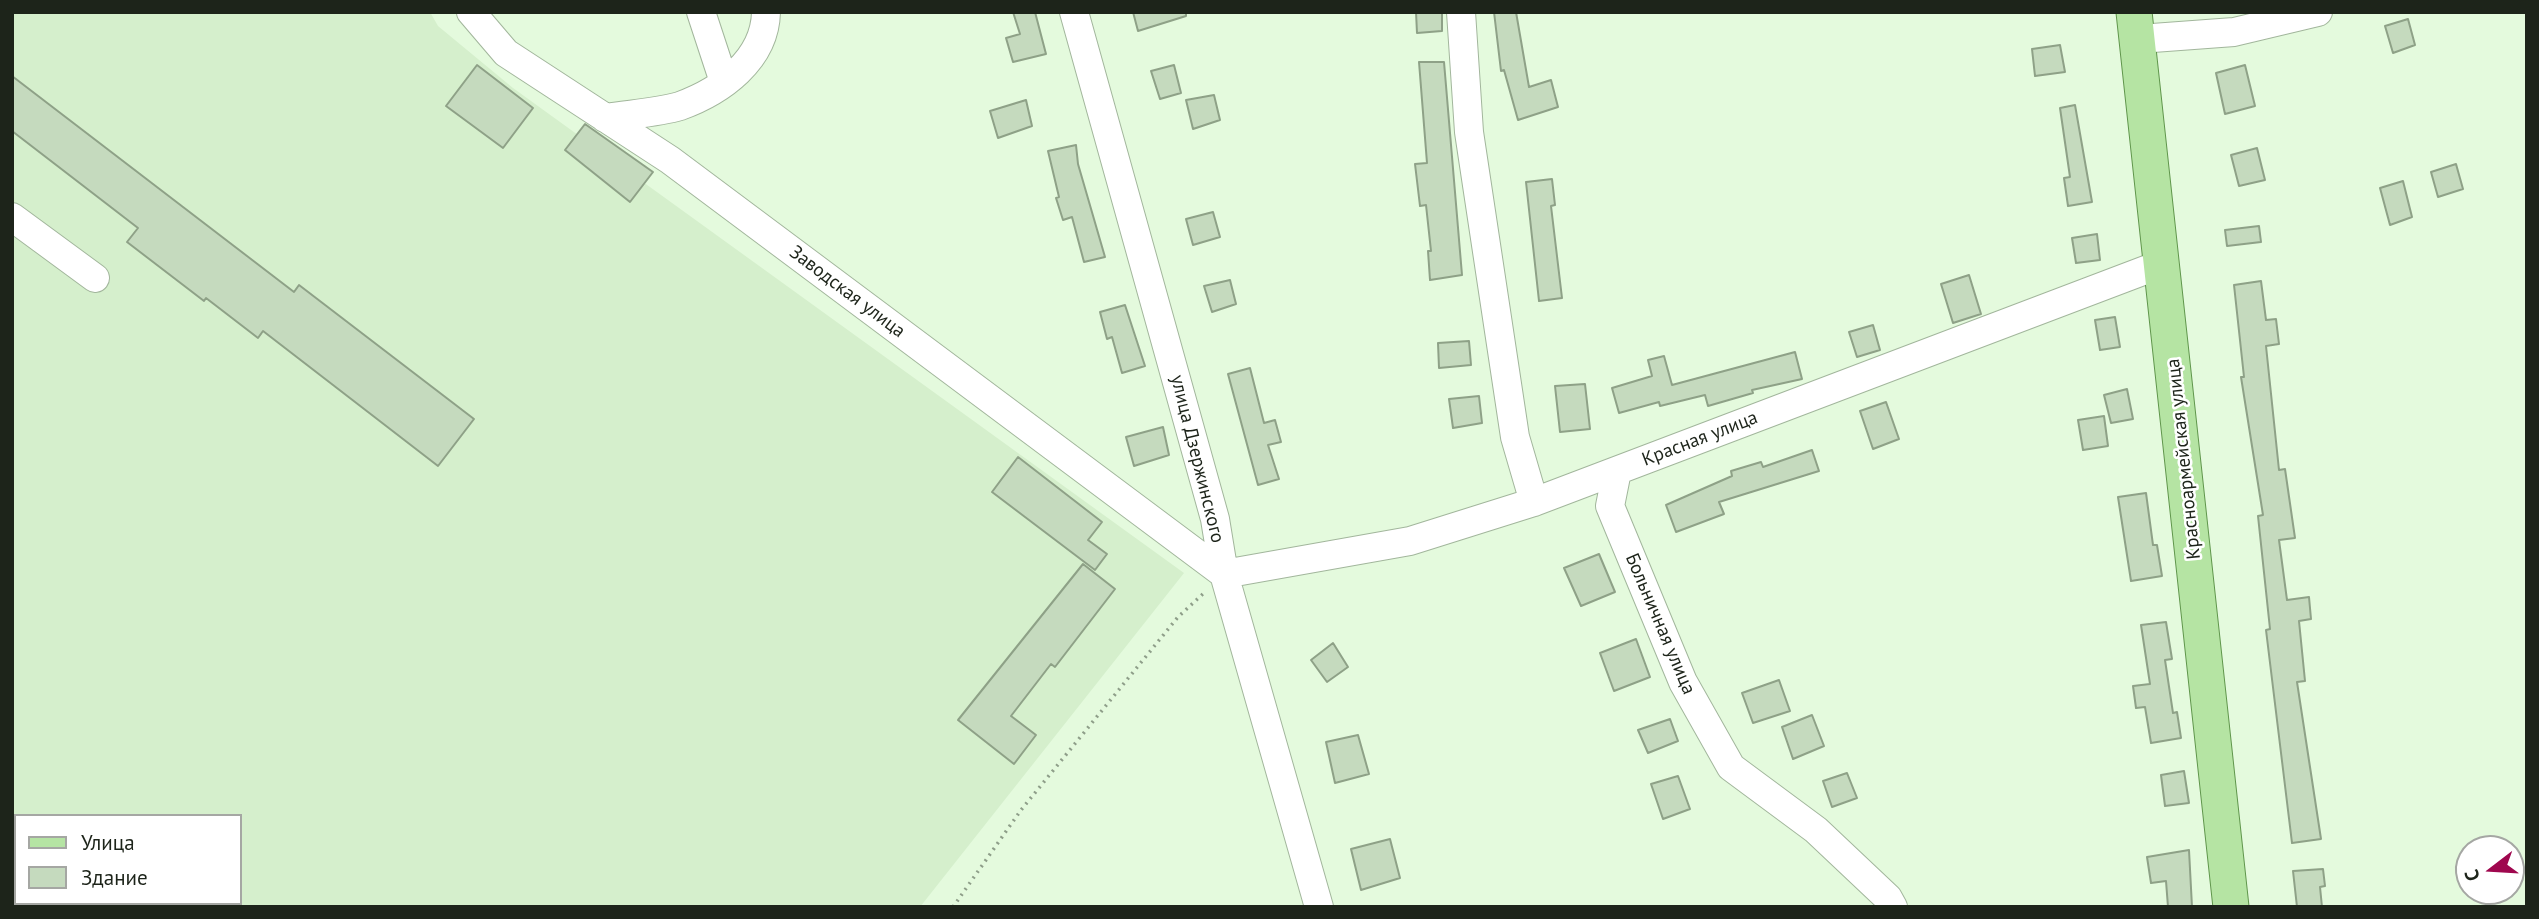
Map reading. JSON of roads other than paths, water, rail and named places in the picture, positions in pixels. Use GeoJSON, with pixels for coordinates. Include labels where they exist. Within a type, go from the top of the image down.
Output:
{"type":"FeatureCollection","features":[{"type":"Feature","properties":{"kind":"main road","name":"Красноармейская улица"},"geometry":{"type":"LineString","coordinates":[[2137,26],[2231,907]]}},
{"type":"Feature","properties":{"kind":"street","name":"Заводская улица"},"geometry":{"type":"LineString","coordinates":[[471,12],[506,53],[670,160],[1224,574]]}},
{"type":"Feature","properties":{"kind":"street"},"geometry":{"type":"LineString","coordinates":[[701,12],[724,82]]}},
{"type":"Feature","properties":{"kind":"street"},"geometry":{"type":"LineString","coordinates":[[605,118],[677,107],[709,93],[743,68],[764,31],[766,12]]}},
{"type":"Feature","properties":{"kind":"street","name":"улица Дзержинского"},"geometry":{"type":"LineString","coordinates":[[1074,12],[1215,519],[1224,574],[1319,907]]}},
{"type":"Feature","properties":{"kind":"street"},"geometry":{"type":"LineString","coordinates":[[1461,12],[1469,132],[1514,437],[1534,502]]}},
{"type":"Feature","properties":{"kind":"street"},"geometry":{"type":"LineString","coordinates":[[2137,26],[2234,32],[2318,12]]}},
{"type":"Feature","properties":{"kind":"street"},"geometry":{"type":"LineString","coordinates":[[12,217],[94,278]]}},
{"type":"Feature","properties":{"kind":"street","name":"Красная улица"},"geometry":{"type":"LineString","coordinates":[[1224,574],[1410,541],[1534,502],[2164,263]]}},
{"type":"Feature","properties":{"kind":"street"},"geometry":{"type":"LineString","coordinates":[[1568,489],[1610,506],[1617,471]]}},
{"type":"Feature","properties":{"kind":"street","name":"Больничная улица"},"geometry":{"type":"LineString","coordinates":[[1610,506],[1682,682],[1731,766],[1816,830],[1888,898],[1893,907]]}}]}
